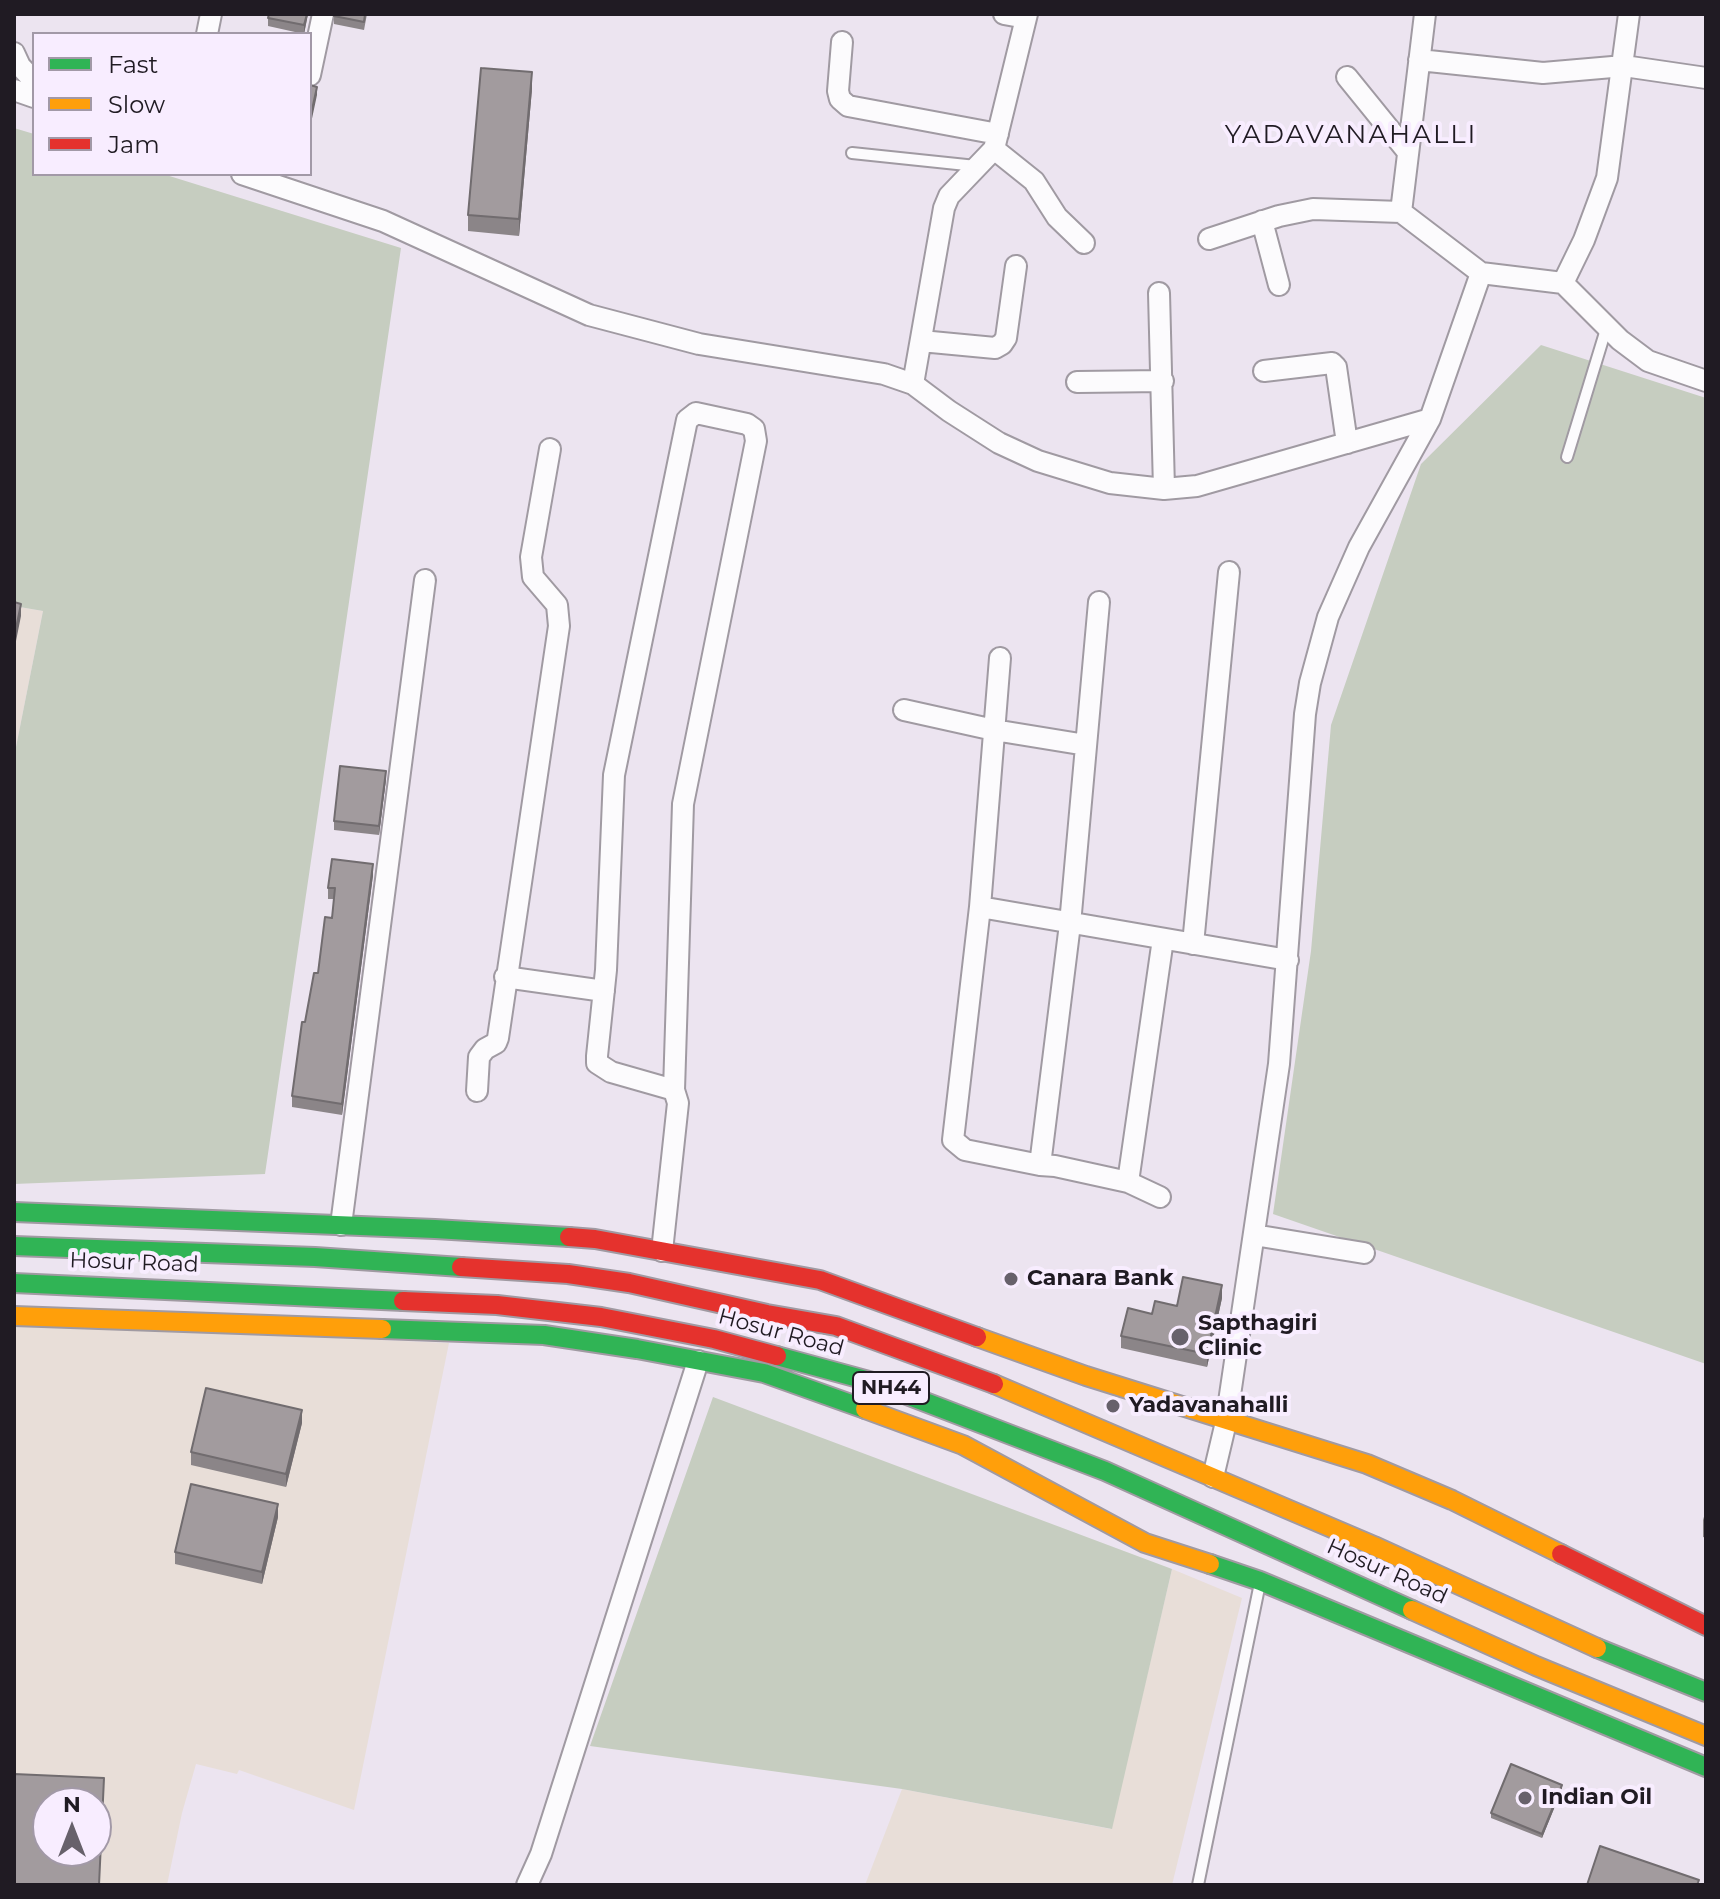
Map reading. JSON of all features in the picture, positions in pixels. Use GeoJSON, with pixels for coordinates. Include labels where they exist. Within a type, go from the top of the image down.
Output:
{"type":"FeatureCollection","features":[{"type":"Feature","properties":{"kind":"main road"},"geometry":{"type":"LineString","coordinates":[[14,1212],[595,1239],[820,1280],[1086,1376],[1367,1464],[1452,1500],[1706,1626]]}},
{"type":"Feature","properties":{"kind":"main road","name":"Hosur Road"},"geometry":{"type":"LineString","coordinates":[[14,1246],[479,1266],[568,1274],[643,1286],[836,1326],[966,1372],[1374,1546],[1566,1636],[1706,1692]]}},
{"type":"Feature","properties":{"kind":"main road","name":"Hosur Road"},"geometry":{"type":"LineString","coordinates":[[14,1283],[497,1305],[601,1317],[714,1339],[873,1382],[1105,1471],[1536,1666],[1706,1736]]}},
{"type":"Feature","properties":{"kind":"main road"},"geometry":{"type":"LineString","coordinates":[[431,1330],[432,1302]]}},
{"type":"Feature","properties":{"kind":"main road"},"geometry":{"type":"LineString","coordinates":[[14,1316],[544,1335],[764,1373],[963,1445],[1067,1504],[1145,1543],[1260,1581],[1706,1767]]}},
{"type":"Feature","properties":{"kind":"main road"},"geometry":{"type":"LineString","coordinates":[[1523,1691],[1536,1666]]}},
{"type":"Feature","properties":{"kind":"street"},"geometry":{"type":"LineString","coordinates":[[312,66],[323,14]]}},
{"type":"Feature","properties":{"kind":"street"},"geometry":{"type":"LineString","coordinates":[[913,384],[944,208],[949,196],[996,142],[1026,16],[1004,14]]}},
{"type":"Feature","properties":{"kind":"street"},"geometry":{"type":"LineString","coordinates":[[1401,212],[1425,14]]}},
{"type":"Feature","properties":{"kind":"street"},"geometry":{"type":"LineString","coordinates":[[1563,283],[1584,240],[1607,178],[1629,14]]}},
{"type":"Feature","properties":{"kind":"street"},"geometry":{"type":"LineString","coordinates":[[842,42],[838,91],[840,99],[848,106],[996,142],[1034,181],[1057,217],[1084,243]]}},
{"type":"Feature","properties":{"kind":"street"},"geometry":{"type":"LineString","coordinates":[[14,53],[20,66],[32,79]]}},
{"type":"Feature","properties":{"kind":"street"},"geometry":{"type":"LineString","coordinates":[[1419,60],[1543,73],[1624,66],[1706,78]]}},
{"type":"Feature","properties":{"kind":"street"},"geometry":{"type":"LineString","coordinates":[[1347,77],[1407,151]]}},
{"type":"Feature","properties":{"kind":"street"},"geometry":{"type":"LineString","coordinates":[[248,176],[383,221],[589,315],[699,344],[884,374],[913,384],[999,443],[1038,461],[1110,483],[1164,489],[1197,486],[1430,419]]}},
{"type":"Feature","properties":{"kind":"street"},"geometry":{"type":"LineString","coordinates":[[1209,239],[1262,221],[1313,209],[1401,212],[1481,273],[1563,283],[1648,361],[1706,381]]}},
{"type":"Feature","properties":{"kind":"street"},"geometry":{"type":"LineString","coordinates":[[1262,221],[1279,285]]}},
{"type":"Feature","properties":{"kind":"street"},"geometry":{"type":"LineString","coordinates":[[921,341],[995,348],[1002,344],[1006,338],[1016,266]]}},
{"type":"Feature","properties":{"kind":"street"},"geometry":{"type":"LineString","coordinates":[[1213,1477],[1226,1422],[1281,1050],[1305,714],[1310,683],[1341,582],[1430,419],[1481,273]]}},
{"type":"Feature","properties":{"kind":"street"},"geometry":{"type":"LineString","coordinates":[[1159,293],[1164,489]]}},
{"type":"Feature","properties":{"kind":"street"},"geometry":{"type":"LineString","coordinates":[[1264,371],[1332,363],[1336,367],[1347,443]]}},
{"type":"Feature","properties":{"kind":"street"},"geometry":{"type":"LineString","coordinates":[[1077,382],[1163,381]]}},
{"type":"Feature","properties":{"kind":"street"},"geometry":{"type":"LineString","coordinates":[[662,1251],[678,1103],[674,1090],[683,804],[756,441],[754,429],[747,424],[696,413],[687,420],[614,775],[604,991],[597,1063],[611,1072],[674,1090]]}},
{"type":"Feature","properties":{"kind":"street"},"geometry":{"type":"LineString","coordinates":[[477,1091],[479,1057],[498,1038],[559,626],[557,605],[533,577],[531,557],[550,449]]}},
{"type":"Feature","properties":{"kind":"street"},"geometry":{"type":"LineString","coordinates":[[1193,944],[1229,572]]}},
{"type":"Feature","properties":{"kind":"street"},"geometry":{"type":"LineString","coordinates":[[341,1225],[425,580]]}},
{"type":"Feature","properties":{"kind":"street"},"geometry":{"type":"LineString","coordinates":[[1040,1165],[1070,924],[1099,602]]}},
{"type":"Feature","properties":{"kind":"street"},"geometry":{"type":"LineString","coordinates":[[1000,658],[980,907],[953,1140],[965,1150],[1128,1182],[1160,1197]]}},
{"type":"Feature","properties":{"kind":"street"},"geometry":{"type":"LineString","coordinates":[[904,710],[994,730],[1086,745]]}},
{"type":"Feature","properties":{"kind":"street"},"geometry":{"type":"LineString","coordinates":[[980,907],[1288,960]]}},
{"type":"Feature","properties":{"kind":"street"},"geometry":{"type":"LineString","coordinates":[[1128,1182],[1163,939]]}},
{"type":"Feature","properties":{"kind":"street"},"geometry":{"type":"LineString","coordinates":[[505,977],[604,991]]}},
{"type":"Feature","properties":{"kind":"street"},"geometry":{"type":"LineString","coordinates":[[1254,1235],[1364,1253]]}},
{"type":"Feature","properties":{"kind":"street"},"geometry":{"type":"LineString","coordinates":[[527,1885],[546,1839],[698,1361]]}},
{"type":"Feature","properties":{"kind":"lane"},"geometry":{"type":"LineString","coordinates":[[852,153],[978,166]]}},
{"type":"Feature","properties":{"kind":"lane"},"geometry":{"type":"LineString","coordinates":[[1567,457],[1607,326]]}},
{"type":"Feature","properties":{"kind":"lane"},"geometry":{"type":"LineString","coordinates":[[1198,1885],[1260,1581]]}},
{"type":"Feature","properties":{"kind":"shaded area"},"geometry":{"type":"Polygon","coordinates":[[[14,128],[32,133],[32,176],[169,176],[401,248],[265,1174],[14,1184],[14,757],[43,611],[14,606],[14,128]]]}},
{"type":"Feature","properties":{"kind":"shaded area"},"geometry":{"type":"Polygon","coordinates":[[[1541,345],[1706,398],[1706,1364],[1273,1214],[1311,951],[1331,725],[1421,464],[1541,345]]]}},
{"type":"Feature","properties":{"kind":"shaded area"},"geometry":{"type":"Polygon","coordinates":[[[14,606],[43,611],[14,757],[14,606]]]}},
{"type":"Feature","properties":{"kind":"shaded area"},"geometry":{"type":"Polygon","coordinates":[[[14,1324],[449,1343],[354,1810],[239,1770],[237,1774],[196,1764],[167,1885],[14,1885],[14,1324]]]}},
{"type":"Feature","properties":{"kind":"shaded area"},"geometry":{"type":"Polygon","coordinates":[[[713,1397],[1172,1569],[1112,1829],[902,1789],[590,1746],[713,1397]]]}},
{"type":"Feature","properties":{"kind":"shaded area"},"geometry":{"type":"Polygon","coordinates":[[[1172,1569],[1242,1598],[1172,1885],[865,1885],[902,1789],[1111,1829],[1172,1569]]]}},
{"type":"Feature","properties":{"kind":"building"},"geometry":{"type":"Polygon","coordinates":[[[269,14],[307,14],[304,25],[268,18],[269,14]]]}},
{"type":"Feature","properties":{"kind":"building"},"geometry":{"type":"Polygon","coordinates":[[[365,14],[364,22],[334,16],[365,14]]]}},
{"type":"Feature","properties":{"kind":"building"},"geometry":{"type":"Polygon","coordinates":[[[481,68],[532,72],[519,219],[468,215],[481,68]]]}},
{"type":"Feature","properties":{"kind":"building"},"geometry":{"type":"Polygon","coordinates":[[[312,86],[317,87],[312,110],[312,86]]]}},
{"type":"Feature","properties":{"kind":"building"},"geometry":{"type":"Polygon","coordinates":[[[14,602],[21,604],[14,638],[14,602]]]}},
{"type":"Feature","properties":{"kind":"building"},"geometry":{"type":"Polygon","coordinates":[[[340,766],[386,771],[379,826],[334,821],[340,766]]]}},
{"type":"Feature","properties":{"kind":"building"},"geometry":{"type":"Polygon","coordinates":[[[332,859],[373,864],[342,1104],[292,1096],[302,1022],[305,1022],[314,973],[318,973],[325,917],[332,918],[335,888],[328,888],[332,859]]]}},
{"type":"Feature","properties":{"kind":"building"},"geometry":{"type":"Polygon","coordinates":[[[1183,1277],[1222,1285],[1207,1354],[1121,1336],[1128,1308],[1152,1314],[1155,1301],[1177,1306],[1183,1277]]]}},
{"type":"Feature","properties":{"kind":"building"},"geometry":{"type":"Polygon","coordinates":[[[206,1388],[302,1410],[286,1474],[191,1452],[206,1388]]]}},
{"type":"Feature","properties":{"kind":"building"},"geometry":{"type":"Polygon","coordinates":[[[191,1484],[278,1504],[262,1572],[175,1552],[191,1484]]]}},
{"type":"Feature","properties":{"kind":"building"},"geometry":{"type":"Polygon","coordinates":[[[1511,1764],[1562,1785],[1542,1834],[1491,1813],[1511,1764]]]}},
{"type":"Feature","properties":{"kind":"building"},"geometry":{"type":"Polygon","coordinates":[[[14,1774],[104,1778],[104,1787],[32,1787],[32,1867],[100,1867],[99,1885],[14,1885],[14,1774]]]}},
{"type":"Feature","properties":{"kind":"building"},"geometry":{"type":"Polygon","coordinates":[[[1600,1846],[1699,1880],[1697,1885],[1587,1885],[1600,1846]]]}},
{"type":"Feature","properties":{"kind":"traffic: fast"},"geometry":{"type":"LineString","coordinates":[[14,1212],[569,1237]]}},
{"type":"Feature","properties":{"kind":"traffic: fast"},"geometry":{"type":"LineString","coordinates":[[14,1246],[315,1257],[461,1267]]}},
{"type":"Feature","properties":{"kind":"traffic: fast"},"geometry":{"type":"LineString","coordinates":[[14,1283],[403,1301]]}},
{"type":"Feature","properties":{"kind":"traffic: fast"},"geometry":{"type":"LineString","coordinates":[[382,1329],[544,1335],[637,1349],[764,1373],[865,1409]]}},
{"type":"Feature","properties":{"kind":"traffic: fast"},"geometry":{"type":"LineString","coordinates":[[777,1356],[873,1382],[1105,1471],[1412,1610]]}},
{"type":"Feature","properties":{"kind":"traffic: fast"},"geometry":{"type":"LineString","coordinates":[[1210,1564],[1260,1581],[1706,1767]]}},
{"type":"Feature","properties":{"kind":"traffic: fast"},"geometry":{"type":"LineString","coordinates":[[1597,1648],[1706,1692]]}},
{"type":"Feature","properties":{"kind":"traffic: slow"},"geometry":{"type":"LineString","coordinates":[[14,1316],[382,1329]]}},
{"type":"Feature","properties":{"kind":"traffic: slow"},"geometry":{"type":"LineString","coordinates":[[977,1337],[1086,1376],[1367,1464],[1452,1500],[1561,1554]]}},
{"type":"Feature","properties":{"kind":"traffic: slow"},"geometry":{"type":"LineString","coordinates":[[994,1384],[1374,1546],[1597,1648]]}},
{"type":"Feature","properties":{"kind":"traffic: slow"},"geometry":{"type":"LineString","coordinates":[[865,1409],[963,1445],[1145,1543],[1210,1564]]}},
{"type":"Feature","properties":{"kind":"traffic: slow"},"geometry":{"type":"LineString","coordinates":[[1412,1610],[1536,1666],[1706,1736]]}},
{"type":"Feature","properties":{"kind":"traffic: jam"},"geometry":{"type":"LineString","coordinates":[[569,1237],[595,1239],[820,1280],[977,1337]]}},
{"type":"Feature","properties":{"kind":"traffic: jam"},"geometry":{"type":"LineString","coordinates":[[461,1267],[568,1274],[629,1283],[836,1326],[994,1384]]}},
{"type":"Feature","properties":{"kind":"traffic: jam"},"geometry":{"type":"LineString","coordinates":[[403,1301],[497,1305],[601,1317],[714,1339],[777,1356]]}},
{"type":"Feature","properties":{"kind":"traffic: jam"},"geometry":{"type":"LineString","coordinates":[[1561,1554],[1706,1626]]}},
{"type":"Feature","properties":{"kind":"place","name":"Canara Bank"},"geometry":{"type":"Point","coordinates":[1011,1279]}},
{"type":"Feature","properties":{"kind":"place","name":"Sapthagiri Clinic"},"geometry":{"type":"Point","coordinates":[1180,1337]}},
{"type":"Feature","properties":{"kind":"place","name":"Yadavanahalli"},"geometry":{"type":"Point","coordinates":[1113,1406]}},
{"type":"Feature","properties":{"kind":"place","name":"Indian Oil"},"geometry":{"type":"Point","coordinates":[1525,1798]}},
{"type":"Feature","properties":{"kind":"district","name":"YADAVANAHALLI"},"geometry":{"type":"Point","coordinates":[1351,135]}}]}
